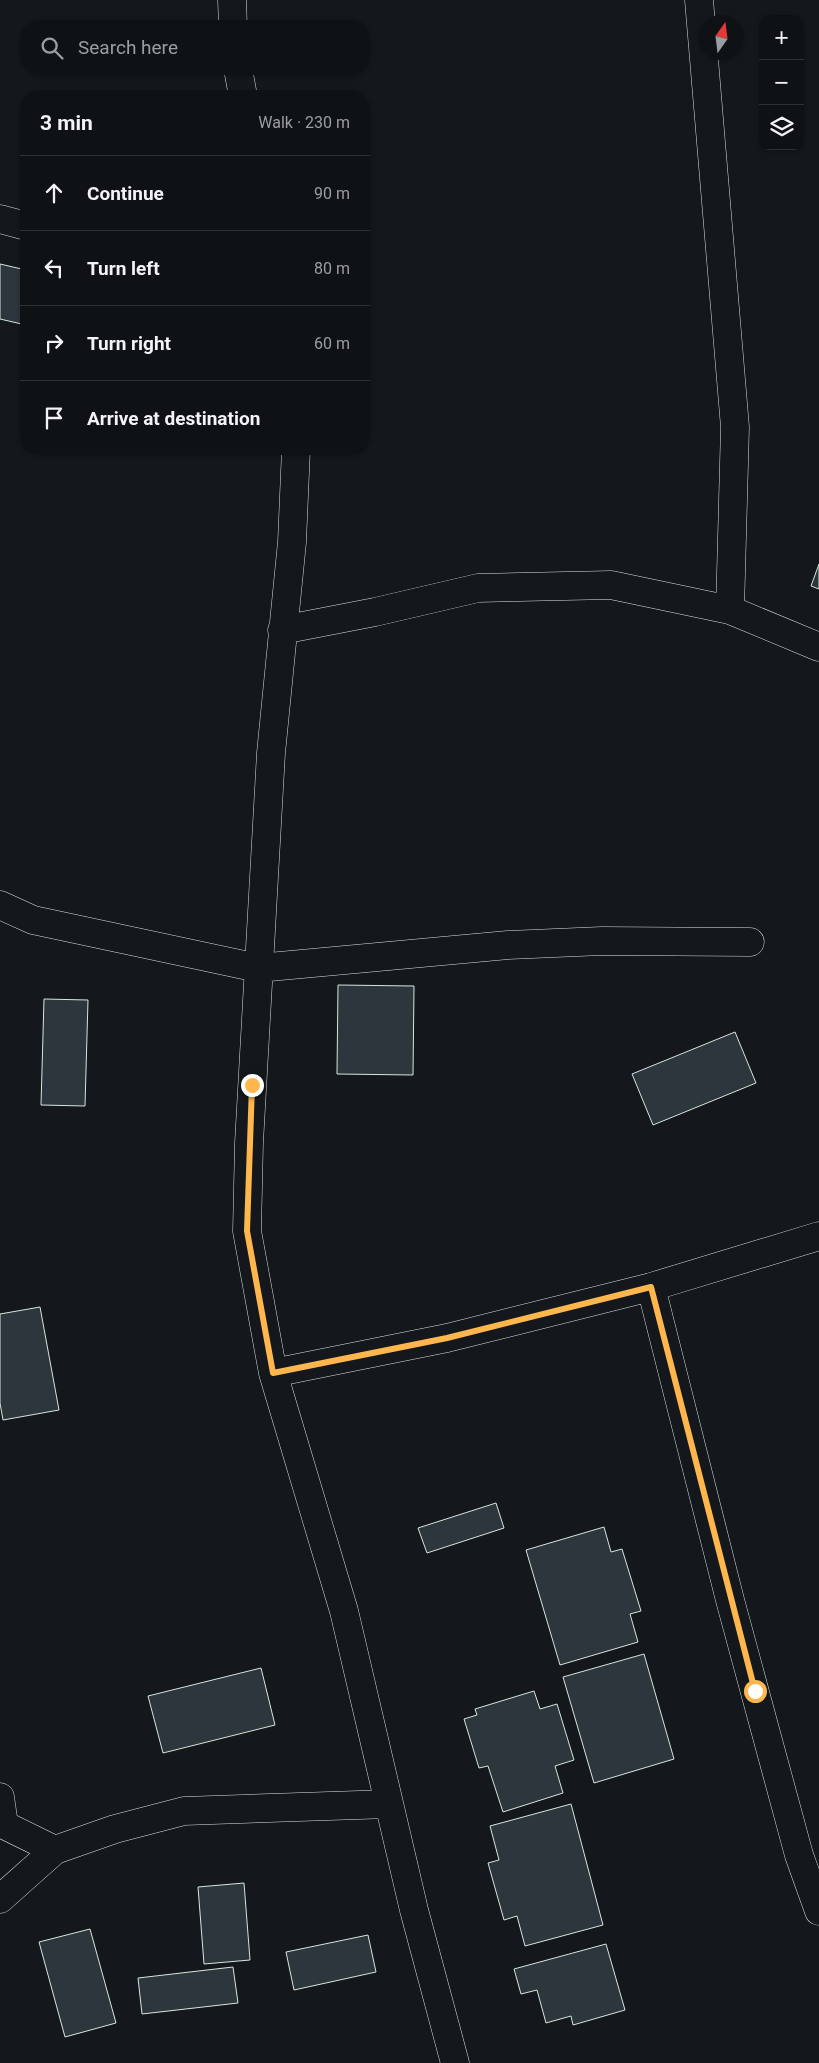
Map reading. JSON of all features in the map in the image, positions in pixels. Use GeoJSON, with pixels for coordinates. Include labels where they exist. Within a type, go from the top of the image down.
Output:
{"type":"FeatureCollection","features":[{"type":"Feature","properties":{"kind":"street"},"geometry":{"type":"LineString","coordinates":[[232,0],[234,20]]}},
{"type":"Feature","properties":{"kind":"street"},"geometry":{"type":"LineString","coordinates":[[699,0],[735,427],[730,610]]}},
{"type":"Feature","properties":{"kind":"street"},"geometry":{"type":"LineString","coordinates":[[239,75],[242,90]]}},
{"type":"Feature","properties":{"kind":"street"},"geometry":{"type":"LineString","coordinates":[[0,219],[20,224]]}},
{"type":"Feature","properties":{"kind":"street"},"geometry":{"type":"LineString","coordinates":[[296,455],[292,542],[271,753],[249,1143],[247,1231],[273,1373],[344,1611],[414,1910],[454,2063]]}},
{"type":"Feature","properties":{"kind":"street"},"geometry":{"type":"LineString","coordinates":[[282,630],[375,612],[478,588],[610,585],[730,610],[819,647]]}},
{"type":"Feature","properties":{"kind":"street"},"geometry":{"type":"LineString","coordinates":[[0,905],[33,920],[258,968],[419,955],[508,945],[602,941],[750,942]]}},
{"type":"Feature","properties":{"kind":"street"},"geometry":{"type":"LineString","coordinates":[[273,1373],[447,1338],[651,1287],[819,1236]]}},
{"type":"Feature","properties":{"kind":"street"},"geometry":{"type":"LineString","coordinates":[[651,1287],[730,1600],[799,1855],[819,1910]]}},
{"type":"Feature","properties":{"kind":"street"},"geometry":{"type":"LineString","coordinates":[[0,1797],[2,1824],[55,1850]]}},
{"type":"Feature","properties":{"kind":"street"},"geometry":{"type":"LineString","coordinates":[[0,1899],[55,1850],[115,1829],[184,1811],[389,1804]]}},
{"type":"Feature","properties":{"kind":"building"},"geometry":{"type":"Polygon","coordinates":[[[0,264],[20,269],[20,324],[0,319],[0,264]]]}},
{"type":"Feature","properties":{"kind":"building"},"geometry":{"type":"Polygon","coordinates":[[[819,564],[819,589],[811,586],[819,564]]]}},
{"type":"Feature","properties":{"kind":"building"},"geometry":{"type":"Polygon","coordinates":[[[338,985],[414,986],[413,1075],[337,1074],[338,985]]]}},
{"type":"Feature","properties":{"kind":"building"},"geometry":{"type":"Polygon","coordinates":[[[44,999],[88,1000],[85,1106],[41,1105],[44,999]]]}},
{"type":"Feature","properties":{"kind":"building"},"geometry":{"type":"Polygon","coordinates":[[[735,1032],[756,1083],[653,1125],[632,1074],[735,1032]]]}},
{"type":"Feature","properties":{"kind":"building"},"geometry":{"type":"Polygon","coordinates":[[[40,1307],[59,1410],[3,1420],[0,1403],[0,1314],[40,1307]]]}},
{"type":"Feature","properties":{"kind":"building"},"geometry":{"type":"Polygon","coordinates":[[[496,1503],[504,1528],[427,1553],[418,1528],[496,1503]]]}},
{"type":"Feature","properties":{"kind":"building"},"geometry":{"type":"Polygon","coordinates":[[[604,1527],[611,1552],[622,1549],[641,1611],[630,1614],[638,1642],[560,1665],[526,1550],[604,1527]]]}},
{"type":"Feature","properties":{"kind":"building"},"geometry":{"type":"Polygon","coordinates":[[[644,1654],[674,1759],[594,1783],[563,1677],[644,1654]]]}},
{"type":"Feature","properties":{"kind":"building"},"geometry":{"type":"Polygon","coordinates":[[[261,1668],[275,1725],[163,1753],[148,1696],[261,1668]]]}},
{"type":"Feature","properties":{"kind":"building"},"geometry":{"type":"Polygon","coordinates":[[[534,1691],[540,1709],[557,1704],[574,1760],[555,1766],[563,1793],[503,1812],[488,1766],[479,1768],[464,1719],[477,1715],[475,1709],[534,1691]]]}},
{"type":"Feature","properties":{"kind":"building"},"geometry":{"type":"Polygon","coordinates":[[[571,1804],[603,1925],[525,1946],[517,1916],[504,1920],[488,1863],[499,1860],[490,1826],[571,1804]]]}},
{"type":"Feature","properties":{"kind":"building"},"geometry":{"type":"Polygon","coordinates":[[[244,1883],[250,1960],[204,1964],[198,1887],[244,1883]]]}},
{"type":"Feature","properties":{"kind":"building"},"geometry":{"type":"Polygon","coordinates":[[[90,1929],[116,2023],[65,2037],[39,1942],[90,1929]]]}},
{"type":"Feature","properties":{"kind":"building"},"geometry":{"type":"Polygon","coordinates":[[[368,1935],[376,1972],[294,1990],[286,1952],[368,1935]]]}},
{"type":"Feature","properties":{"kind":"building"},"geometry":{"type":"Polygon","coordinates":[[[606,1944],[625,2010],[573,2025],[571,2016],[546,2023],[537,1990],[521,1994],[514,1969],[606,1944]]]}},
{"type":"Feature","properties":{"kind":"building"},"geometry":{"type":"Polygon","coordinates":[[[233,1967],[238,2003],[142,2014],[138,1978],[233,1967]]]}},
{"type":"Feature","properties":{"kind":"route"},"geometry":{"type":"LineString","coordinates":[[252,1085],[247,1231],[273,1373],[447,1338],[651,1287],[730,1600],[755,1691]]}}]}
